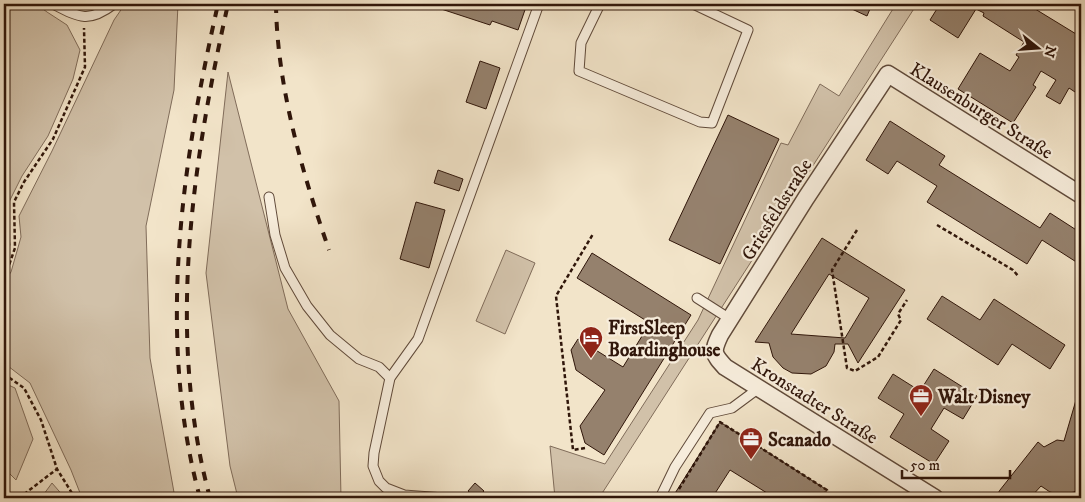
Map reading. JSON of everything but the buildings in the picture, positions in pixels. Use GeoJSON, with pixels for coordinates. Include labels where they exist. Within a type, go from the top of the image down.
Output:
{"type":"FeatureCollection","features":[{"type":"Feature","properties":{"kind":"street","name":"Klausenburger Straße"},"geometry":{"type":"LineString","coordinates":[[888,74],[1081,195]]}},
{"type":"Feature","properties":{"kind":"street","name":"Griesfeldstraße"},"geometry":{"type":"LineString","coordinates":[[725,367],[715,356],[714,347],[806,198],[888,74]]}},
{"type":"Feature","properties":{"kind":"street","name":"Kronstadter Straße"},"geometry":{"type":"LineString","coordinates":[[725,367],[934,498]]}},
{"type":"Feature","properties":{"kind":"lane"},"geometry":{"type":"LineString","coordinates":[[53,4],[83,17],[101,14],[114,4]]}},
{"type":"Feature","properties":{"kind":"lane"},"geometry":{"type":"LineString","coordinates":[[444,498],[402,496],[386,488],[379,481],[373,466],[374,453],[390,378],[418,339],[539,4]]}},
{"type":"Feature","properties":{"kind":"lane"},"geometry":{"type":"LineString","coordinates":[[600,4],[582,43],[579,70],[700,122],[712,123],[748,30],[694,4]]}},
{"type":"Feature","properties":{"kind":"lane"},"geometry":{"type":"LineString","coordinates":[[269,197],[275,235],[285,268],[307,306],[330,335],[359,359],[379,367],[390,378]]}},
{"type":"Feature","properties":{"kind":"lane"},"geometry":{"type":"LineString","coordinates":[[697,298],[730,319]]}},
{"type":"Feature","properties":{"kind":"lane"},"geometry":{"type":"LineString","coordinates":[[660,498],[675,467],[710,413],[732,408],[759,388]]}},
{"type":"Feature","properties":{"kind":"path"},"geometry":{"type":"LineString","coordinates":[[4,276],[15,248],[14,202],[24,182],[53,139],[85,68],[86,38],[83,17]]}},
{"type":"Feature","properties":{"kind":"path"},"geometry":{"type":"LineString","coordinates":[[936,225],[1013,270],[1019,277]]}},
{"type":"Feature","properties":{"kind":"path"},"geometry":{"type":"LineString","coordinates":[[857,230],[832,270],[847,368],[854,371],[878,357],[901,320],[898,314],[907,300]]}},
{"type":"Feature","properties":{"kind":"path"},"geometry":{"type":"LineString","coordinates":[[585,448],[573,450],[556,296],[593,234]]}},
{"type":"Feature","properties":{"kind":"path"},"geometry":{"type":"LineString","coordinates":[[4,374],[24,388],[41,420],[57,469],[75,498]]}},
{"type":"Feature","properties":{"kind":"path"},"geometry":{"type":"LineString","coordinates":[[677,491],[720,422],[827,490],[822,498]]}},
{"type":"Feature","properties":{"kind":"path"},"geometry":{"type":"LineString","coordinates":[[19,498],[57,469]]}},
{"type":"Feature","properties":{"kind":"shaded area"},"geometry":{"type":"Polygon","coordinates":[[[4,4],[36,4],[67,25],[80,50],[73,79],[48,136],[22,176],[5,210],[10,245],[4,256],[4,4]]]}},
{"type":"Feature","properties":{"kind":"shaded area"},"geometry":{"type":"Polygon","coordinates":[[[125,4],[178,4],[174,90],[146,226],[150,358],[175,498],[82,498],[71,470],[30,383],[4,363],[4,282],[11,272],[21,237],[19,216],[114,20],[125,4]]]}},
{"type":"Feature","properties":{"kind":"shaded area"},"geometry":{"type":"Polygon","coordinates":[[[896,4],[917,4],[599,498],[555,498],[550,446],[605,464],[698,320],[781,143],[788,145],[820,84],[839,96],[896,4]]]}},
{"type":"Feature","properties":{"kind":"shaded area"},"geometry":{"type":"Polygon","coordinates":[[[228,72],[288,309],[339,401],[341,498],[238,498],[230,466],[206,273],[228,72]]]}},
{"type":"Feature","properties":{"kind":"shaded area"},"geometry":{"type":"Polygon","coordinates":[[[506,250],[535,263],[505,334],[476,321],[506,250]]]}},
{"type":"Feature","properties":{"kind":"shaded area"},"geometry":{"type":"Polygon","coordinates":[[[4,383],[15,388],[33,439],[16,480],[4,468],[4,383]]]}},
{"type":"Feature","properties":{"kind":"shaded area"},"geometry":{"type":"Polygon","coordinates":[[[52,483],[65,498],[41,498],[52,483]]]}},
{"type":"Feature","properties":{"kind":"railway"},"geometry":{"type":"LineString","coordinates":[[200,498],[187,437],[179,375],[177,313],[179,250],[194,126],[218,4]]}},
{"type":"Feature","properties":{"kind":"railway"},"geometry":{"type":"LineString","coordinates":[[210,498],[197,437],[189,375],[187,313],[189,251],[195,188],[204,126],[228,4]]}},
{"type":"Feature","properties":{"kind":"railway"},"geometry":{"type":"LineString","coordinates":[[276,4],[277,35],[286,97],[309,190],[329,250]]}},
{"type":"Feature","properties":{"kind":"place","name":"FirstSleep Boardinghouse"},"geometry":{"type":"Point","coordinates":[591,359]}},
{"type":"Feature","properties":{"kind":"place","name":"Walt Disney"},"geometry":{"type":"Point","coordinates":[921,417]}},
{"type":"Feature","properties":{"kind":"place","name":"Scanado"},"geometry":{"type":"Point","coordinates":[751,460]}}]}
